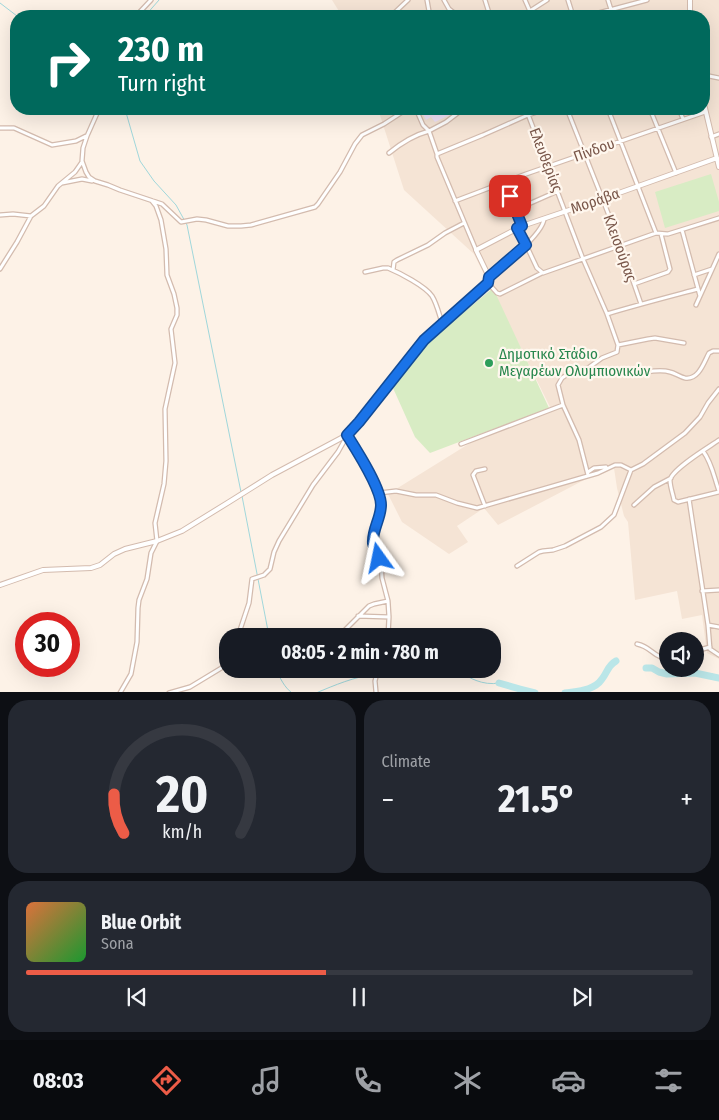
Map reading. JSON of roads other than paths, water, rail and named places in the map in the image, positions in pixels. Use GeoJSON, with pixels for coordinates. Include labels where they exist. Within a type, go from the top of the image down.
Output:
{"type":"FeatureCollection","features":[{"type":"Feature","properties":{"kind":"street"},"geometry":{"type":"LineString","coordinates":[[142,10],[151,0]]}},
{"type":"Feature","properties":{"kind":"street"},"geometry":{"type":"LineString","coordinates":[[397,10],[408,0]]}},
{"type":"Feature","properties":{"kind":"street"},"geometry":{"type":"LineString","coordinates":[[532,10],[547,0]]}},
{"type":"Feature","properties":{"kind":"street"},"geometry":{"type":"LineString","coordinates":[[608,0],[610,9]]}},
{"type":"Feature","properties":{"kind":"street"},"geometry":{"type":"LineString","coordinates":[[607,10],[647,0]]}},
{"type":"Feature","properties":{"kind":"street"},"geometry":{"type":"LineString","coordinates":[[95,181],[87,174],[82,161],[83,148],[96,115]]}},
{"type":"Feature","properties":{"kind":"street"},"geometry":{"type":"LineString","coordinates":[[61,183],[84,179],[108,184],[162,204],[181,222],[195,218],[230,227],[251,225],[315,207],[340,172],[357,141],[365,133],[398,115]]}},
{"type":"Feature","properties":{"kind":"street"},"geometry":{"type":"LineString","coordinates":[[241,628],[249,603],[251,582],[253,579],[264,575],[272,566],[274,552],[279,541],[313,485],[338,452],[347,435],[419,346],[488,283],[489,277],[464,223],[429,131],[423,125],[419,115]]}},
{"type":"Feature","properties":{"kind":"street"},"geometry":{"type":"LineString","coordinates":[[389,153],[406,141],[429,131],[455,115]]}},
{"type":"Feature","properties":{"kind":"street"},"geometry":{"type":"LineString","coordinates":[[437,156],[528,115]]}},
{"type":"Feature","properties":{"kind":"street","name":"Ελευθερίας"},"geometry":{"type":"LineString","coordinates":[[528,115],[618,345]]}},
{"type":"Feature","properties":{"kind":"street","name":"Κλεισούρας"},"geometry":{"type":"LineString","coordinates":[[569,115],[621,246],[641,304]]}},
{"type":"Feature","properties":{"kind":"street"},"geometry":{"type":"LineString","coordinates":[[610,115],[656,233]]}},
{"type":"Feature","properties":{"kind":"street"},"geometry":{"type":"LineString","coordinates":[[652,115],[676,173]]}},
{"type":"Feature","properties":{"kind":"street"},"geometry":{"type":"LineString","coordinates":[[681,115],[683,119]]}},
{"type":"Feature","properties":{"kind":"street","name":"Πίνδου"},"geometry":{"type":"LineString","coordinates":[[455,201],[548,166],[696,115]]}},
{"type":"Feature","properties":{"kind":"street"},"geometry":{"type":"LineString","coordinates":[[706,115],[719,168]]}},
{"type":"Feature","properties":{"kind":"street"},"geometry":{"type":"LineString","coordinates":[[0,128],[14,128],[52,145],[76,141],[87,136]]}},
{"type":"Feature","properties":{"kind":"street"},"geometry":{"type":"LineString","coordinates":[[711,137],[719,134]]}},
{"type":"Feature","properties":{"kind":"street","name":"Μοράβα"},"geometry":{"type":"LineString","coordinates":[[476,250],[522,226],[717,158]]}},
{"type":"Feature","properties":{"kind":"street"},"geometry":{"type":"LineString","coordinates":[[0,269],[31,216],[44,206],[58,186],[75,172],[82,161]]}},
{"type":"Feature","properties":{"kind":"street"},"geometry":{"type":"LineString","coordinates":[[505,182],[522,226]]}},
{"type":"Feature","properties":{"kind":"street"},"geometry":{"type":"LineString","coordinates":[[515,210],[558,191]]}},
{"type":"Feature","properties":{"kind":"street"},"geometry":{"type":"LineString","coordinates":[[120,692],[131,674],[137,642],[138,608],[147,579],[151,553],[156,541],[155,523],[164,484],[166,461],[165,406],[174,363],[171,329],[178,311],[167,272],[166,249],[161,220],[152,201]]}},
{"type":"Feature","properties":{"kind":"street"},"geometry":{"type":"LineString","coordinates":[[0,215],[31,216]]}},
{"type":"Feature","properties":{"kind":"street"},"geometry":{"type":"LineString","coordinates":[[489,277],[526,245],[541,228],[544,218]]}},
{"type":"Feature","properties":{"kind":"street"},"geometry":{"type":"LineString","coordinates":[[488,283],[500,294],[542,273],[656,233],[661,234],[682,230],[719,218]]}},
{"type":"Feature","properties":{"kind":"street"},"geometry":{"type":"LineString","coordinates":[[393,271],[394,262],[428,245],[464,223]]}},
{"type":"Feature","properties":{"kind":"street"},"geometry":{"type":"LineString","coordinates":[[517,228],[537,268],[542,273]]}},
{"type":"Feature","properties":{"kind":"street"},"geometry":{"type":"LineString","coordinates":[[682,230],[700,296]]}},
{"type":"Feature","properties":{"kind":"street"},"geometry":{"type":"LineString","coordinates":[[634,284],[670,270],[661,234]]}},
{"type":"Feature","properties":{"kind":"street"},"geometry":{"type":"LineString","coordinates":[[696,305],[719,254]]}},
{"type":"Feature","properties":{"kind":"street"},"geometry":{"type":"LineString","coordinates":[[364,272],[383,268],[422,286],[429,292],[435,302],[442,323]]}},
{"type":"Feature","properties":{"kind":"street"},"geometry":{"type":"LineString","coordinates":[[694,275],[712,269]]}},
{"type":"Feature","properties":{"kind":"street"},"geometry":{"type":"LineString","coordinates":[[607,314],[698,290]]}},
{"type":"Feature","properties":{"kind":"street"},"geometry":{"type":"LineString","coordinates":[[588,474],[575,430],[563,405],[558,385],[562,378],[568,374],[588,368],[602,358],[614,354],[618,351],[618,345],[655,338],[684,343]]}},
{"type":"Feature","properties":{"kind":"street"},"geometry":{"type":"LineString","coordinates":[[646,372],[669,371],[688,378],[696,374],[703,366],[709,353],[719,350]]}},
{"type":"Feature","properties":{"kind":"street"},"geometry":{"type":"LineString","coordinates":[[517,566],[539,552],[565,546],[601,527],[614,515],[631,470],[685,434],[700,417],[719,389]]}},
{"type":"Feature","properties":{"kind":"street"},"geometry":{"type":"LineString","coordinates":[[461,444],[563,405]]}},
{"type":"Feature","properties":{"kind":"street"},"geometry":{"type":"LineString","coordinates":[[0,585],[43,570],[91,568],[125,549],[156,541],[182,531],[281,470],[347,435]]}},
{"type":"Feature","properties":{"kind":"street"},"geometry":{"type":"LineString","coordinates":[[347,435],[362,460],[381,502],[373,542],[381,562],[382,578],[388,601],[388,628]]}},
{"type":"Feature","properties":{"kind":"street"},"geometry":{"type":"LineString","coordinates":[[634,504],[650,490],[671,477],[679,468],[719,440]]}},
{"type":"Feature","properties":{"kind":"street"},"geometry":{"type":"LineString","coordinates":[[671,477],[670,481],[674,500],[681,502],[719,492],[710,464],[702,451]]}},
{"type":"Feature","properties":{"kind":"street"},"geometry":{"type":"LineString","coordinates":[[378,492],[396,491],[436,495],[452,502],[478,508],[588,474],[598,473],[609,467],[618,465],[631,470]]}},
{"type":"Feature","properties":{"kind":"street"},"geometry":{"type":"LineString","coordinates":[[485,469],[476,471],[473,475],[485,506]]}},
{"type":"Feature","properties":{"kind":"street"},"geometry":{"type":"LineString","coordinates":[[689,499],[710,647],[711,650],[719,655]]}},
{"type":"Feature","properties":{"kind":"street"},"geometry":{"type":"LineString","coordinates":[[702,591],[719,590]]}},
{"type":"Feature","properties":{"kind":"street"},"geometry":{"type":"LineString","coordinates":[[346,628],[369,606],[388,601]]}},
{"type":"Feature","properties":{"kind":"street"},"geometry":{"type":"LineString","coordinates":[[358,616],[389,617]]}},
{"type":"Feature","properties":{"kind":"street"},"geometry":{"type":"LineString","coordinates":[[708,625],[719,627]]}},
{"type":"Feature","properties":{"kind":"street"},"geometry":{"type":"LineString","coordinates":[[637,644],[646,646],[659,657]]}},
{"type":"Feature","properties":{"kind":"street"},"geometry":{"type":"LineString","coordinates":[[704,649],[710,647]]}},
{"type":"Feature","properties":{"kind":"street"},"geometry":{"type":"LineString","coordinates":[[169,692],[190,687],[219,669]]}},
{"type":"Feature","properties":{"kind":"street"},"geometry":{"type":"LineString","coordinates":[[376,678],[376,692]]}},
{"type":"Feature","properties":{"kind":"waterway"},"geometry":{"type":"LineString","coordinates":[[150,10],[159,0]]}},
{"type":"Feature","properties":{"kind":"waterway"},"geometry":{"type":"LineString","coordinates":[[0,3],[10,11]]}},
{"type":"Feature","properties":{"kind":"waterway"},"geometry":{"type":"LineString","coordinates":[[127,115],[140,161],[154,181],[176,205],[187,225],[241,492]]}},
{"type":"Feature","properties":{"kind":"waterway"},"geometry":{"type":"LineString","coordinates":[[242,496],[267,628]]}},
{"type":"Feature","properties":{"kind":"waterway"},"geometry":{"type":"LineString","coordinates":[[572,692],[595,686],[616,661]]}},
{"type":"Feature","properties":{"kind":"waterway"},"geometry":{"type":"LineString","coordinates":[[646,668],[652,668],[667,674],[695,673],[719,678]]}},
{"type":"Feature","properties":{"kind":"waterway"},"geometry":{"type":"LineString","coordinates":[[280,678],[290,692]]}},
{"type":"Feature","properties":{"kind":"waterway"},"geometry":{"type":"LineString","coordinates":[[318,692],[356,678]]}},
{"type":"Feature","properties":{"kind":"waterway"},"geometry":{"type":"LineString","coordinates":[[472,678],[487,683],[499,683]]}},
{"type":"Feature","properties":{"kind":"waterway"},"geometry":{"type":"LineString","coordinates":[[499,683],[531,692]]}},
{"type":"Feature","properties":{"kind":"place","name":"Δημοτικό Στάδιο Μεγαρέων Ολυμπιονικών"},"geometry":{"type":"Point","coordinates":[489,363]}}]}
